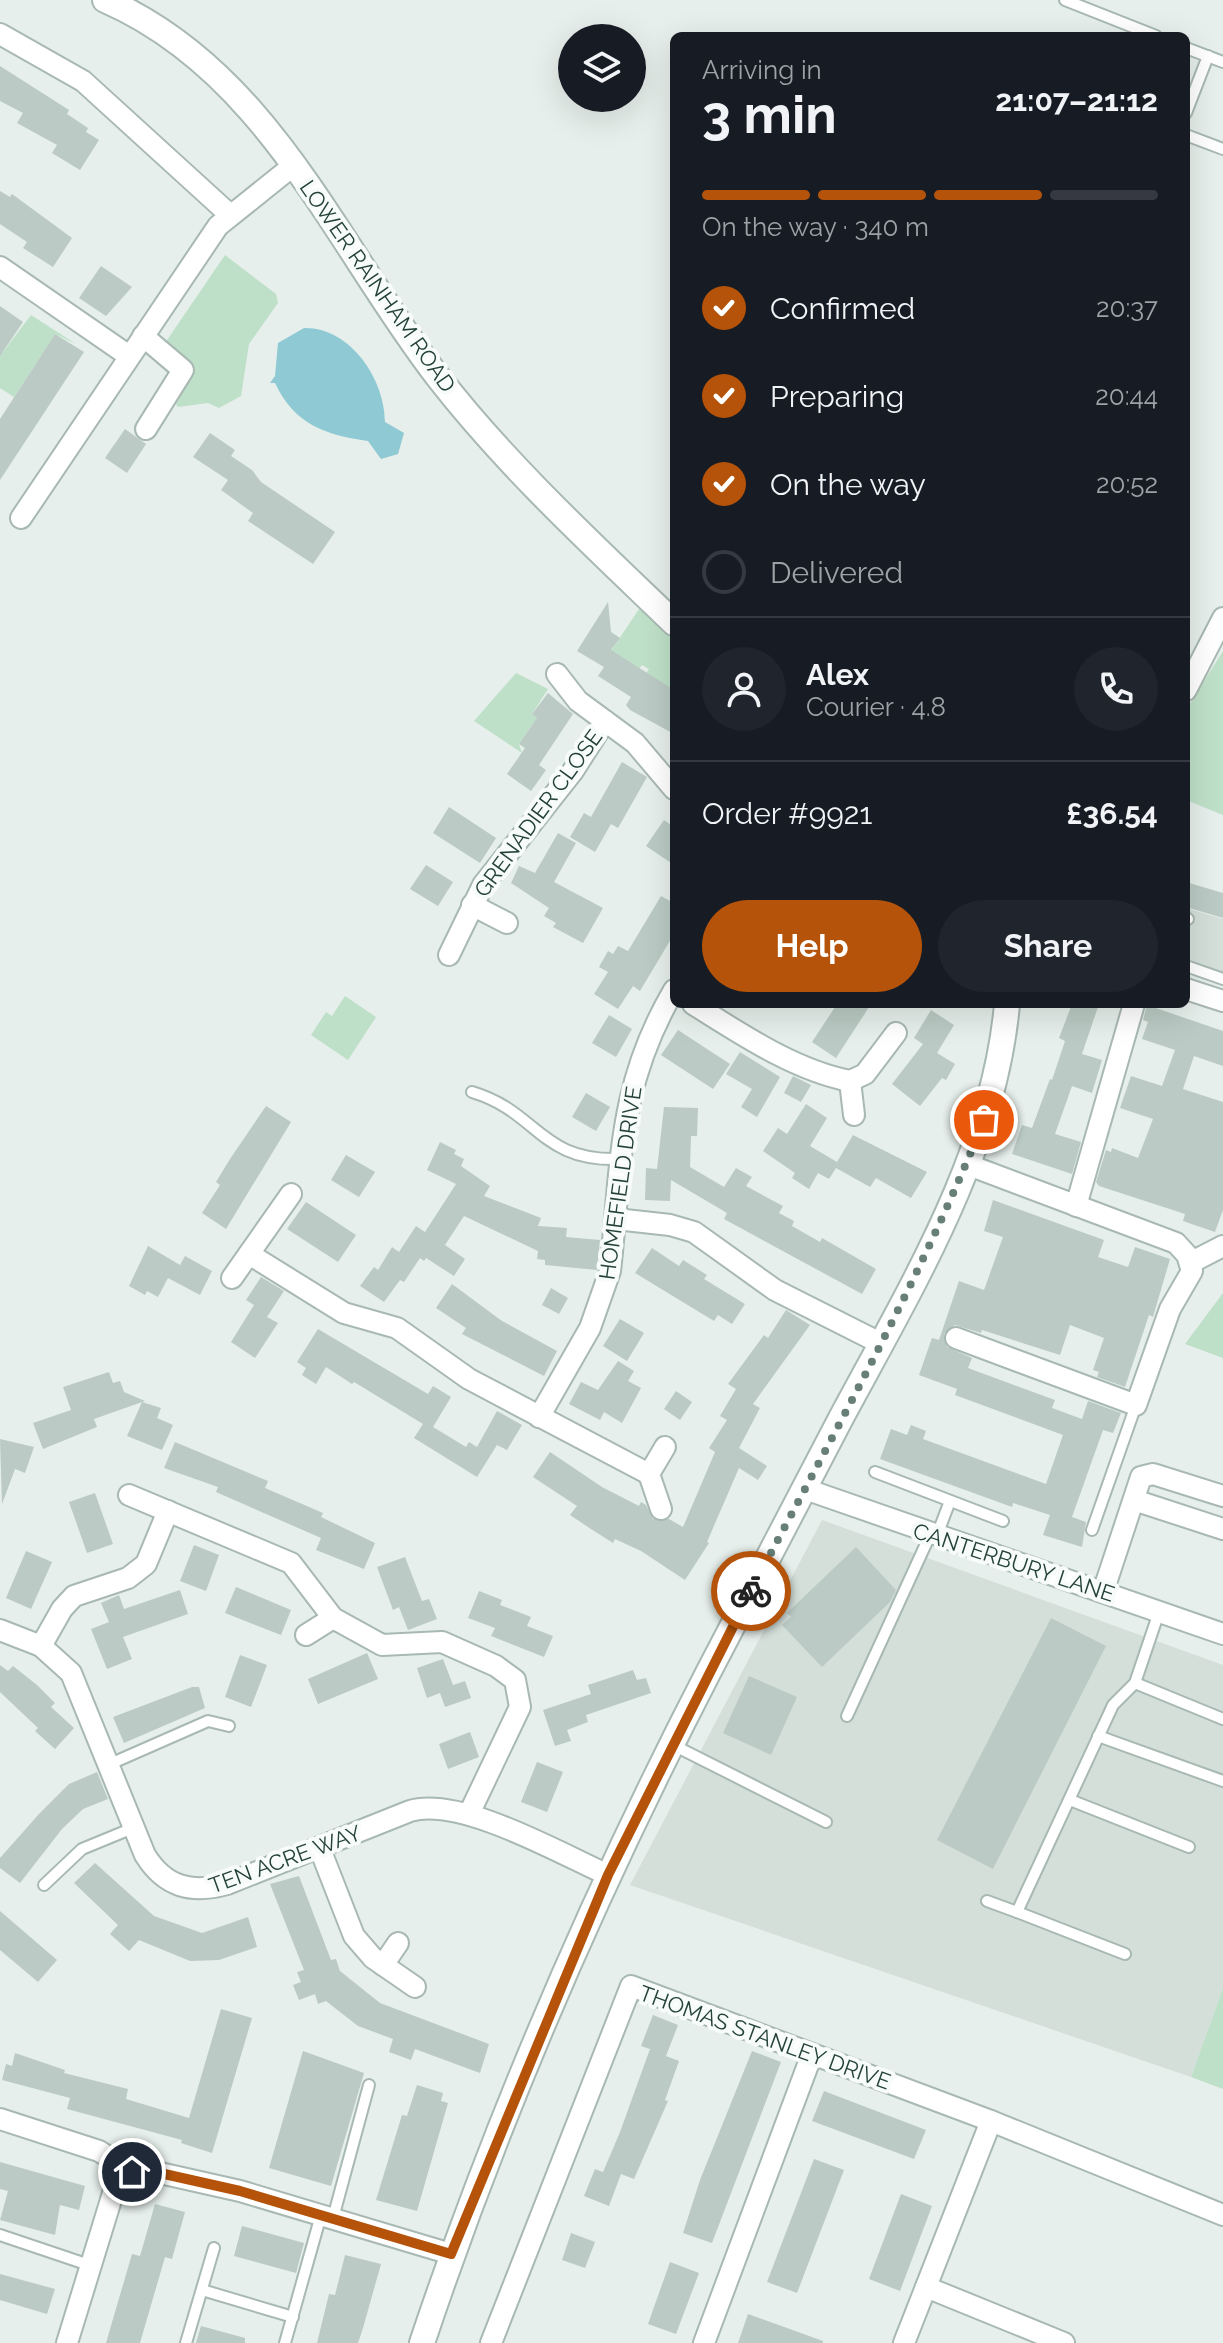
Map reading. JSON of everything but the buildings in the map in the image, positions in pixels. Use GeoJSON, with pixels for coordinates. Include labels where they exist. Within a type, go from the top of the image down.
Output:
{"type":"FeatureCollection","features":[{"type":"Feature","properties":{"kind":"street","name":"LOWER RAINHAM ROAD"},"geometry":{"type":"LineString","coordinates":[[105,0],[163,30],[207,65],[259,119],[294,165],[404,331],[447,388],[537,486],[670,619]]}},
{"type":"Feature","properties":{"kind":"street"},"geometry":{"type":"LineString","coordinates":[[0,34],[83,81],[229,214]]}},
{"type":"Feature","properties":{"kind":"street"},"geometry":{"type":"LineString","coordinates":[[21,518],[229,214],[294,165]]}},
{"type":"Feature","properties":{"kind":"street"},"geometry":{"type":"LineString","coordinates":[[0,267],[129,356]]}},
{"type":"Feature","properties":{"kind":"street"},"geometry":{"type":"LineString","coordinates":[[143,336],[183,370],[146,429]]}},
{"type":"Feature","properties":{"kind":"street"},"geometry":{"type":"LineString","coordinates":[[1190,682],[1223,618]]}},
{"type":"Feature","properties":{"kind":"street","name":"GRENADIER CLOSE"},"geometry":{"type":"LineString","coordinates":[[557,674],[578,701],[635,743],[670,784]]}},
{"type":"Feature","properties":{"kind":"street","name":"GRENADIER CLOSE"},"geometry":{"type":"LineString","coordinates":[[449,955],[472,905],[518,837],[573,771],[605,721]]}},
{"type":"Feature","properties":{"kind":"street","name":"GRENADIER CLOSE"},"geometry":{"type":"LineString","coordinates":[[472,905],[507,923]]}},
{"type":"Feature","properties":{"kind":"street"},"geometry":{"type":"LineString","coordinates":[[1190,990],[1223,1001]]}},
{"type":"Feature","properties":{"kind":"street","name":"HOMEFIELD DRIVE"},"geometry":{"type":"LineString","coordinates":[[539,1417],[602,1299],[610,1271],[626,1108],[639,1059],[670,999]]}},
{"type":"Feature","properties":{"kind":"street"},"geometry":{"type":"LineString","coordinates":[[700,1008],[752,1040],[829,1076],[850,1081],[865,1074],[896,1033]]}},
{"type":"Feature","properties":{"kind":"street"},"geometry":{"type":"LineString","coordinates":[[422,2343],[451,2254],[608,1875],[882,1344],[966,1164],[996,1082],[1006,1008]]}},
{"type":"Feature","properties":{"kind":"street"},"geometry":{"type":"LineString","coordinates":[[1076,1206],[1133,1008]]}},
{"type":"Feature","properties":{"kind":"street"},"geometry":{"type":"LineString","coordinates":[[850,1081],[854,1115]]}},
{"type":"Feature","properties":{"kind":"street"},"geometry":{"type":"LineString","coordinates":[[956,1338],[1136,1405],[1170,1309],[1191,1274],[1190,1263],[1176,1243],[966,1164]]}},
{"type":"Feature","properties":{"kind":"street"},"geometry":{"type":"LineString","coordinates":[[232,1278],[291,1194]]}},
{"type":"Feature","properties":{"kind":"street"},"geometry":{"type":"LineString","coordinates":[[616,1219],[670,1225],[694,1232],[775,1290],[882,1344]]}},
{"type":"Feature","properties":{"kind":"street"},"geometry":{"type":"LineString","coordinates":[[1190,1263],[1223,1246]]}},
{"type":"Feature","properties":{"kind":"street"},"geometry":{"type":"LineString","coordinates":[[249,1254],[344,1313],[397,1328],[469,1379],[649,1474],[661,1509]]}},
{"type":"Feature","properties":{"kind":"street"},"geometry":{"type":"LineString","coordinates":[[649,1474],[665,1447]]}},
{"type":"Feature","properties":{"kind":"street"},"geometry":{"type":"LineString","coordinates":[[1103,1592],[1141,1477],[1153,1474],[1223,1496]]}},
{"type":"Feature","properties":{"kind":"street","name":"CANTERBURY LANE"},"geometry":{"type":"LineString","coordinates":[[805,1489],[933,1536],[1223,1634]]}},
{"type":"Feature","properties":{"kind":"street"},"geometry":{"type":"LineString","coordinates":[[129,1495],[291,1563],[333,1618],[382,1645],[442,1642],[496,1666],[515,1680],[520,1699],[517,1717],[499,1745],[469,1814]]}},
{"type":"Feature","properties":{"kind":"street"},"geometry":{"type":"LineString","coordinates":[[1134,1500],[1223,1529]]}},
{"type":"Feature","properties":{"kind":"street"},"geometry":{"type":"LineString","coordinates":[[41,1646],[62,1609],[74,1596],[128,1578],[146,1564],[168,1511]]}},
{"type":"Feature","properties":{"kind":"street"},"geometry":{"type":"LineString","coordinates":[[306,1635],[333,1618]]}},
{"type":"Feature","properties":{"kind":"street","name":"TEN ACRE WAY"},"geometry":{"type":"LineString","coordinates":[[0,1630],[41,1646],[71,1673],[110,1764],[133,1828],[158,1874],[175,1885],[188,1888],[227,1884],[418,1809],[443,1807],[469,1814],[608,1875]]}},
{"type":"Feature","properties":{"kind":"street"},"geometry":{"type":"LineString","coordinates":[[320,1849],[354,1936],[383,1965],[415,1987]]}},
{"type":"Feature","properties":{"kind":"street"},"geometry":{"type":"LineString","coordinates":[[383,1965],[398,1943]]}},
{"type":"Feature","properties":{"kind":"street","name":"THOMAS STANLEY DRIVE"},"geometry":{"type":"LineString","coordinates":[[491,2343],[631,1986],[991,2121],[1223,2215]]}},
{"type":"Feature","properties":{"kind":"street"},"geometry":{"type":"LineString","coordinates":[[704,2343],[812,2054]]}},
{"type":"Feature","properties":{"kind":"street"},"geometry":{"type":"LineString","coordinates":[[0,2119],[99,2151],[132,2172]]}},
{"type":"Feature","properties":{"kind":"street"},"geometry":{"type":"LineString","coordinates":[[904,2343],[991,2121]]}},
{"type":"Feature","properties":{"kind":"street"},"geometry":{"type":"LineString","coordinates":[[67,2343],[114,2190],[132,2172],[142,2170],[175,2176],[327,2216],[451,2254]]}},
{"type":"Feature","properties":{"kind":"street"},"geometry":{"type":"LineString","coordinates":[[926,2287],[1064,2343]]}},
{"type":"Feature","properties":{"kind":"lane"},"geometry":{"type":"LineString","coordinates":[[1065,0],[1146,32]]}},
{"type":"Feature","properties":{"kind":"lane"},"geometry":{"type":"LineString","coordinates":[[1190,49],[1223,62]]}},
{"type":"Feature","properties":{"kind":"lane"},"geometry":{"type":"LineString","coordinates":[[1190,103],[1208,56]]}},
{"type":"Feature","properties":{"kind":"lane"},"geometry":{"type":"LineString","coordinates":[[1190,137],[1223,149]]}},
{"type":"Feature","properties":{"kind":"lane"},"geometry":{"type":"LineString","coordinates":[[1190,967],[1223,979]]}},
{"type":"Feature","properties":{"kind":"lane"},"geometry":{"type":"LineString","coordinates":[[472,1092],[495,1099],[511,1109],[541,1137],[566,1153],[602,1160],[621,1159]]}},
{"type":"Feature","properties":{"kind":"lane"},"geometry":{"type":"LineString","coordinates":[[1092,1530],[1136,1405]]}},
{"type":"Feature","properties":{"kind":"lane"},"geometry":{"type":"LineString","coordinates":[[875,1472],[1003,1521]]}},
{"type":"Feature","properties":{"kind":"lane"},"geometry":{"type":"LineString","coordinates":[[847,1716],[950,1501]]}},
{"type":"Feature","properties":{"kind":"lane"},"geometry":{"type":"LineString","coordinates":[[1017,1912],[1113,1705],[1135,1683],[1159,1612]]}},
{"type":"Feature","properties":{"kind":"lane"},"geometry":{"type":"LineString","coordinates":[[1135,1683],[1223,1719]]}},
{"type":"Feature","properties":{"kind":"lane"},"geometry":{"type":"LineString","coordinates":[[110,1764],[208,1721],[229,1726]]}},
{"type":"Feature","properties":{"kind":"lane"},"geometry":{"type":"LineString","coordinates":[[1098,1736],[1223,1781]]}},
{"type":"Feature","properties":{"kind":"lane"},"geometry":{"type":"LineString","coordinates":[[673,1745],[826,1822]]}},
{"type":"Feature","properties":{"kind":"lane"},"geometry":{"type":"LineString","coordinates":[[1070,1800],[1189,1847]]}},
{"type":"Feature","properties":{"kind":"lane"},"geometry":{"type":"LineString","coordinates":[[44,1885],[82,1849],[133,1828]]}},
{"type":"Feature","properties":{"kind":"lane"},"geometry":{"type":"LineString","coordinates":[[987,1901],[1125,1954]]}},
{"type":"Feature","properties":{"kind":"lane"},"geometry":{"type":"LineString","coordinates":[[285,2343],[369,2085]]}},
{"type":"Feature","properties":{"kind":"lane"},"geometry":{"type":"LineString","coordinates":[[0,2235],[89,2265]]}},
{"type":"Feature","properties":{"kind":"lane"},"geometry":{"type":"LineString","coordinates":[[186,2343],[214,2248]]}},
{"type":"Feature","properties":{"kind":"lane"},"geometry":{"type":"LineString","coordinates":[[202,2290],[293,2317]]}},
{"type":"Feature","properties":{"kind":"shaded area"},"geometry":{"type":"Polygon","coordinates":[[[1190,909],[1223,919],[1223,972],[1190,961],[1190,909]]]}},
{"type":"Feature","properties":{"kind":"shaded area"},"geometry":{"type":"Polygon","coordinates":[[[822,1520],[1223,1665],[1223,1988],[1191,2077],[630,1885],[822,1520]]]}},
{"type":"Feature","properties":{"kind":"green space"},"geometry":{"type":"Polygon","coordinates":[[[225,255],[276,294],[278,303],[249,344],[241,396],[219,408],[208,403],[178,407],[176,404],[188,384],[190,370],[183,358],[165,343],[225,255]]]}},
{"type":"Feature","properties":{"kind":"green space"},"geometry":{"type":"Polygon","coordinates":[[[31,315],[76,344],[55,334],[14,397],[0,388],[0,350],[3,352],[31,315]]]}},
{"type":"Feature","properties":{"kind":"green space"},"geometry":{"type":"Polygon","coordinates":[[[641,606],[670,635],[670,689],[642,680],[649,669],[642,665],[639,669],[611,651],[641,606]]]}},
{"type":"Feature","properties":{"kind":"green space"},"geometry":{"type":"Polygon","coordinates":[[[1223,651],[1223,815],[1190,802],[1190,704],[1223,651]]]}},
{"type":"Feature","properties":{"kind":"green space"},"geometry":{"type":"Polygon","coordinates":[[[516,673],[548,689],[532,714],[558,734],[554,736],[555,741],[532,725],[519,744],[522,753],[474,721],[516,673]]]}},
{"type":"Feature","properties":{"kind":"green space"},"geometry":{"type":"Polygon","coordinates":[[[345,996],[376,1017],[348,1060],[311,1035],[326,1012],[332,1016],[345,996]]]}},
{"type":"Feature","properties":{"kind":"green space"},"geometry":{"type":"Polygon","coordinates":[[[1223,1293],[1223,1358],[1185,1344],[1223,1293]]]}},
{"type":"Feature","properties":{"kind":"green space"},"geometry":{"type":"Polygon","coordinates":[[[1223,1988],[1223,2089],[1191,2077],[1223,1988]]]}},
{"type":"Feature","properties":{"kind":"water"},"geometry":{"type":"Polygon","coordinates":[[[304,328],[336,336],[362,358],[379,389],[385,422],[404,433],[398,454],[381,459],[368,441],[338,435],[312,425],[292,409],[275,383],[270,383],[275,376],[278,343],[304,328]]]}},
{"type":"Feature","properties":{"kind":"way so far"},"geometry":{"type":"LineString","coordinates":[[751,1591],[882,1344],[934,1238],[984,1120]]}},
{"type":"Feature","properties":{"kind":"route"},"geometry":{"type":"LineString","coordinates":[[132,2172],[151,2171],[240,2191],[451,2254],[608,1875],[751,1591]]}}]}
